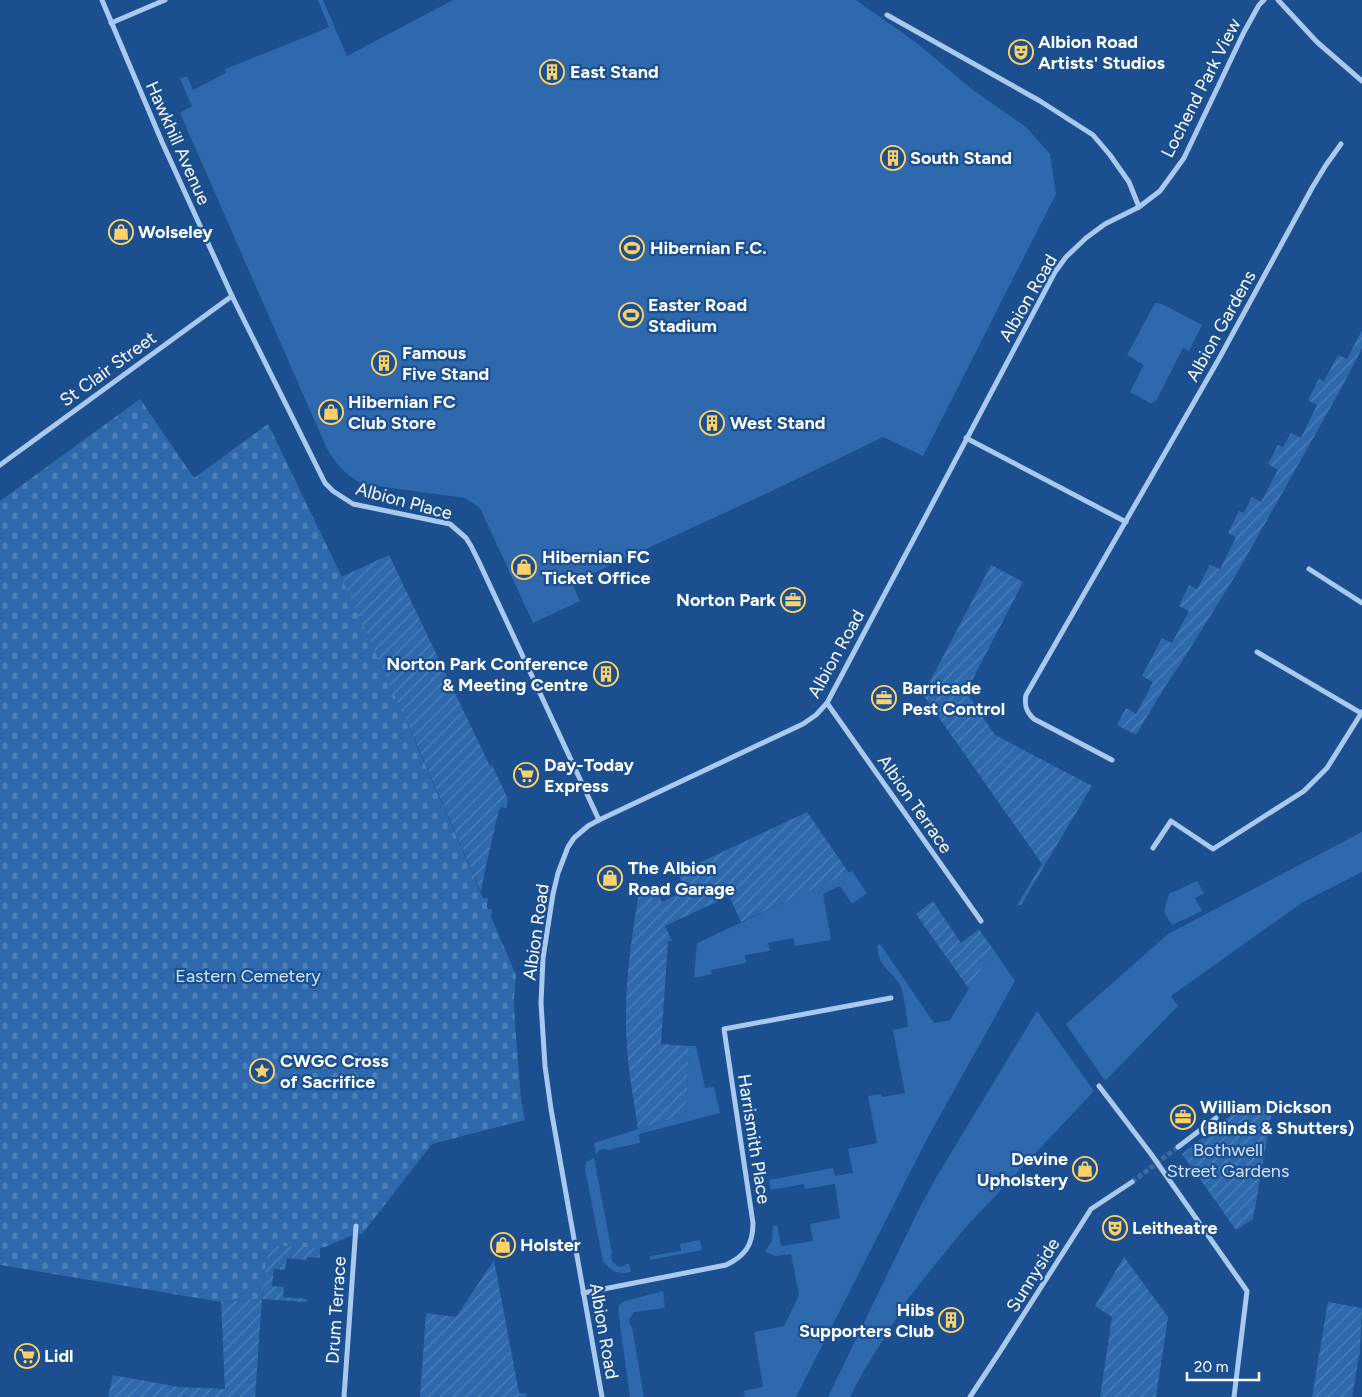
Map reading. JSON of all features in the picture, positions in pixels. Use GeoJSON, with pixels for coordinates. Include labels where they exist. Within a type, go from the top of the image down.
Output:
{"type":"FeatureCollection","features":[{"type":"Feature","properties":{"kind":"street","name":"Hawkhill Avenue"},"geometry":{"type":"LineString","coordinates":[[102,0],[162,142],[232,296]]}},
{"type":"Feature","properties":{"kind":"street"},"geometry":{"type":"LineString","coordinates":[[111,23],[165,0]]}},
{"type":"Feature","properties":{"kind":"street","name":"Lochend Park View"},"geometry":{"type":"LineString","coordinates":[[1140,207],[1160,191],[1184,158],[1244,32],[1259,5],[1264,0]]}},
{"type":"Feature","properties":{"kind":"street"},"geometry":{"type":"LineString","coordinates":[[1278,0],[1317,42],[1362,81]]}},
{"type":"Feature","properties":{"kind":"street"},"geometry":{"type":"LineString","coordinates":[[887,15],[1040,101],[1093,135],[1129,182],[1140,207]]}},
{"type":"Feature","properties":{"kind":"street","name":"Albion Gardens"},"geometry":{"type":"LineString","coordinates":[[1112,760],[1034,719],[1027,710],[1026,699],[1029,689],[1215,366],[1312,188],[1341,144]]}},
{"type":"Feature","properties":{"kind":"street","name":"Albion Road"},"geometry":{"type":"LineString","coordinates":[[602,1397],[549,1092],[543,1034],[541,1003],[543,958],[551,904],[563,858],[574,838],[588,826],[803,724],[816,715],[827,703],[1055,272],[1066,257],[1086,238],[1105,224],[1140,207]]}},
{"type":"Feature","properties":{"kind":"street","name":"St Clair Street"},"geometry":{"type":"LineString","coordinates":[[0,465],[232,296]]}},
{"type":"Feature","properties":{"kind":"street","name":"Albion Place"},"geometry":{"type":"LineString","coordinates":[[232,296],[325,483],[333,491],[353,504],[450,524],[466,538],[599,820]]}},
{"type":"Feature","properties":{"kind":"street"},"geometry":{"type":"LineString","coordinates":[[966,438],[1126,522]]}},
{"type":"Feature","properties":{"kind":"street"},"geometry":{"type":"LineString","coordinates":[[1309,569],[1362,602]]}},
{"type":"Feature","properties":{"kind":"street"},"geometry":{"type":"LineString","coordinates":[[1153,848],[1171,821],[1214,849],[1304,791],[1327,768],[1361,713],[1257,652]]}},
{"type":"Feature","properties":{"kind":"street","name":"Albion Terrace"},"geometry":{"type":"LineString","coordinates":[[827,703],[981,921]]}},
{"type":"Feature","properties":{"kind":"street","name":"Harrismith Place"},"geometry":{"type":"LineString","coordinates":[[583,1293],[726,1265],[740,1257],[748,1248],[753,1233],[753,1223],[724,1030],[891,998]]}},
{"type":"Feature","properties":{"kind":"street"},"geometry":{"type":"LineString","coordinates":[[1100,1086],[1151,1154],[1247,1292],[1234,1397]]}},
{"type":"Feature","properties":{"kind":"street"},"geometry":{"type":"LineString","coordinates":[[1178,1147],[1216,1118]]}},
{"type":"Feature","properties":{"kind":"street","name":"Sunnyside"},"geometry":{"type":"LineString","coordinates":[[970,1397],[1091,1209],[1132,1182]]}},
{"type":"Feature","properties":{"kind":"street","name":"Drum Terrace"},"geometry":{"type":"LineString","coordinates":[[344,1397],[356,1226]]}},
{"type":"Feature","properties":{"kind":"green space","name":"Easter Road Stadium"},"geometry":{"type":"Polygon","coordinates":[[[318,0],[323,0],[347,56],[453,0],[856,0],[918,44],[973,90],[1026,127],[1050,154],[1056,194],[923,456],[883,437],[772,491],[572,583],[580,601],[533,623],[480,508],[465,498],[362,484],[346,473],[331,455],[180,113],[192,106],[180,79],[187,76],[193,90],[226,73],[225,69],[329,27],[318,0]]]}},
{"type":"Feature","properties":{"kind":"green space"},"geometry":{"type":"Polygon","coordinates":[[[1155,303],[1162,304],[1202,325],[1189,351],[1183,348],[1156,401],[1150,403],[1130,392],[1144,365],[1127,355],[1155,303]]]}},
{"type":"Feature","properties":{"kind":"green space"},"geometry":{"type":"Polygon","coordinates":[[[1362,330],[1362,348],[1342,387],[1237,573],[1136,735],[1117,725],[1126,708],[1136,714],[1153,682],[1142,676],[1162,638],[1172,643],[1189,611],[1179,606],[1189,585],[1197,589],[1210,565],[1220,569],[1236,537],[1228,533],[1239,511],[1244,513],[1252,497],[1261,502],[1278,470],[1268,464],[1278,445],[1283,447],[1291,433],[1301,438],[1317,405],[1308,400],[1319,379],[1324,381],[1338,355],[1347,359],[1362,330]]]}},
{"type":"Feature","properties":{"kind":"green space","name":"Eastern Cemetery"},"geometry":{"type":"Polygon","coordinates":[[[140,399],[194,478],[268,424],[340,573],[483,898],[488,898],[488,909],[492,910],[491,917],[516,975],[514,1000],[515,1026],[521,1099],[525,1120],[432,1144],[362,1234],[352,1235],[320,1248],[268,1245],[262,1299],[221,1302],[0,1265],[0,501],[140,399]]]}},
{"type":"Feature","properties":{"kind":"green space"},"geometry":{"type":"Polygon","coordinates":[[[389,555],[490,766],[492,765],[508,799],[506,808],[502,807],[499,810],[481,892],[341,577],[389,555]]]}},
{"type":"Feature","properties":{"kind":"green space"},"geometry":{"type":"Polygon","coordinates":[[[991,565],[1023,582],[966,692],[995,735],[1092,786],[1021,905],[1017,905],[1042,864],[923,695],[991,565]]]}},
{"type":"Feature","properties":{"kind":"green space"},"geometry":{"type":"Polygon","coordinates":[[[807,812],[849,873],[741,922],[729,896],[665,926],[672,941],[668,941],[661,1044],[689,1046],[686,1114],[638,1129],[628,1057],[626,998],[632,936],[639,891],[654,884],[662,902],[686,890],[678,873],[807,812]]]}},
{"type":"Feature","properties":{"kind":"green space"},"geometry":{"type":"Polygon","coordinates":[[[1362,832],[1362,872],[1303,902],[1171,996],[1178,1006],[1105,1081],[1066,1024],[1168,934],[1362,832]]]}},
{"type":"Feature","properties":{"kind":"green space"},"geometry":{"type":"Polygon","coordinates":[[[852,871],[867,893],[852,904],[840,886],[823,894],[831,940],[795,946],[793,938],[768,943],[770,951],[745,955],[746,963],[711,970],[712,974],[694,978],[697,943],[852,871]]]}},
{"type":"Feature","properties":{"kind":"green space"},"geometry":{"type":"Polygon","coordinates":[[[1197,881],[1204,893],[1195,898],[1202,911],[1172,925],[1164,912],[1169,894],[1197,881]]]}},
{"type":"Feature","properties":{"kind":"green space"},"geometry":{"type":"Polygon","coordinates":[[[933,901],[961,943],[979,929],[993,949],[969,989],[916,914],[933,901]]]}},
{"type":"Feature","properties":{"kind":"green space"},"geometry":{"type":"Polygon","coordinates":[[[880,944],[934,1023],[950,1020],[993,949],[1015,981],[928,1137],[796,1397],[743,1397],[745,1396],[744,1391],[763,1387],[754,1332],[784,1326],[799,1295],[791,1254],[776,1256],[765,1252],[772,1241],[773,1226],[777,1225],[781,1246],[813,1241],[810,1224],[840,1218],[835,1184],[805,1189],[804,1184],[771,1190],[769,1180],[833,1168],[835,1176],[853,1173],[848,1149],[877,1143],[868,1096],[881,1094],[882,1097],[905,1093],[893,1030],[908,1027],[903,993],[896,979],[880,959],[877,946],[880,944]]]}},
{"type":"Feature","properties":{"kind":"green space"},"geometry":{"type":"Polygon","coordinates":[[[1037,1011],[1094,1091],[965,1228],[910,1296],[863,1372],[850,1397],[828,1397],[920,1207],[1037,1011]]]}},
{"type":"Feature","properties":{"kind":"green space"},"geometry":{"type":"Polygon","coordinates":[[[689,1046],[696,1046],[705,1088],[714,1087],[720,1113],[639,1134],[640,1143],[599,1150],[596,1155],[594,1143],[686,1114],[689,1046]]]}},
{"type":"Feature","properties":{"kind":"green space","name":"Bothwell Street Gardens"},"geometry":{"type":"Polygon","coordinates":[[[1255,1103],[1264,1106],[1271,1116],[1253,1219],[1236,1230],[1182,1154],[1245,1104],[1255,1103]]]}},
{"type":"Feature","properties":{"kind":"green space"},"geometry":{"type":"Polygon","coordinates":[[[594,1158],[612,1261],[619,1267],[629,1264],[631,1272],[622,1273],[615,1271],[603,1261],[585,1169],[586,1162],[594,1158]]]}},
{"type":"Feature","properties":{"kind":"green space"},"geometry":{"type":"Polygon","coordinates":[[[700,1240],[702,1250],[650,1260],[650,1256],[681,1251],[680,1244],[700,1240]]]}},
{"type":"Feature","properties":{"kind":"green space"},"geometry":{"type":"Polygon","coordinates":[[[268,1245],[320,1248],[320,1258],[307,1257],[307,1260],[287,1258],[285,1270],[274,1269],[272,1286],[284,1287],[283,1297],[307,1299],[306,1302],[262,1299],[268,1245]]]}},
{"type":"Feature","properties":{"kind":"green space"},"geometry":{"type":"Polygon","coordinates":[[[1124,1257],[1168,1317],[1156,1397],[1100,1397],[1112,1317],[1095,1306],[1124,1257]]]}},
{"type":"Feature","properties":{"kind":"green space"},"geometry":{"type":"Polygon","coordinates":[[[494,1260],[519,1393],[526,1393],[527,1397],[420,1397],[426,1313],[456,1317],[494,1260]]]}},
{"type":"Feature","properties":{"kind":"green space"},"geometry":{"type":"Polygon","coordinates":[[[663,1291],[665,1308],[634,1312],[629,1319],[644,1397],[630,1397],[618,1310],[619,1305],[625,1301],[663,1291]]]}},
{"type":"Feature","properties":{"kind":"green space"},"geometry":{"type":"Polygon","coordinates":[[[262,1299],[255,1397],[108,1397],[113,1375],[179,1387],[225,1389],[221,1302],[262,1299]]]}},
{"type":"Feature","properties":{"kind":"green space"},"geometry":{"type":"Polygon","coordinates":[[[1328,1302],[1362,1308],[1360,1351],[1352,1397],[1312,1397],[1328,1302]]]}},
{"type":"Feature","properties":{"kind":"tunnel"},"geometry":{"type":"LineString","coordinates":[[1132,1182],[1178,1147]]}},
{"type":"Feature","properties":{"kind":"place","name":"Albion Road Artists' Studios"},"geometry":{"type":"Point","coordinates":[1021,52]}},
{"type":"Feature","properties":{"kind":"place","name":"East Stand"},"geometry":{"type":"Point","coordinates":[552,72]}},
{"type":"Feature","properties":{"kind":"place","name":"South Stand"},"geometry":{"type":"Point","coordinates":[893,158]}},
{"type":"Feature","properties":{"kind":"place","name":"Wolseley"},"geometry":{"type":"Point","coordinates":[121,232]}},
{"type":"Feature","properties":{"kind":"place","name":"Hibernian F.C."},"geometry":{"type":"Point","coordinates":[632,248]}},
{"type":"Feature","properties":{"kind":"place","name":"Easter Road Stadium"},"geometry":{"type":"Point","coordinates":[631,315]}},
{"type":"Feature","properties":{"kind":"place","name":"Famous Five Stand"},"geometry":{"type":"Point","coordinates":[384,363]}},
{"type":"Feature","properties":{"kind":"place","name":"Hibernian FC Club Store"},"geometry":{"type":"Point","coordinates":[331,412]}},
{"type":"Feature","properties":{"kind":"place","name":"West Stand"},"geometry":{"type":"Point","coordinates":[712,423]}},
{"type":"Feature","properties":{"kind":"place","name":"Hibernian FC Ticket Office"},"geometry":{"type":"Point","coordinates":[524,567]}},
{"type":"Feature","properties":{"kind":"place","name":"Norton Park"},"geometry":{"type":"Point","coordinates":[793,600]}},
{"type":"Feature","properties":{"kind":"place","name":"Norton Park Conference & Meeting Centre"},"geometry":{"type":"Point","coordinates":[606,674]}},
{"type":"Feature","properties":{"kind":"place","name":"Barricade Pest Control"},"geometry":{"type":"Point","coordinates":[884,698]}},
{"type":"Feature","properties":{"kind":"place","name":"Day-Today Express"},"geometry":{"type":"Point","coordinates":[526,775]}},
{"type":"Feature","properties":{"kind":"place","name":"The Albion Road Garage"},"geometry":{"type":"Point","coordinates":[610,878]}},
{"type":"Feature","properties":{"kind":"place","name":"CWGC Cross of Sacrifice"},"geometry":{"type":"Point","coordinates":[262,1071]}},
{"type":"Feature","properties":{"kind":"place","name":"William Dickson (Blinds & Shutters)"},"geometry":{"type":"Point","coordinates":[1183,1117]}},
{"type":"Feature","properties":{"kind":"place","name":"Devine Upholstery"},"geometry":{"type":"Point","coordinates":[1085,1169]}},
{"type":"Feature","properties":{"kind":"place","name":"Leitheatre"},"geometry":{"type":"Point","coordinates":[1115,1228]}},
{"type":"Feature","properties":{"kind":"place","name":"Holster"},"geometry":{"type":"Point","coordinates":[503,1245]}},
{"type":"Feature","properties":{"kind":"place","name":"Hibs Supporters Club"},"geometry":{"type":"Point","coordinates":[951,1320]}},
{"type":"Feature","properties":{"kind":"place","name":"Lidl"},"geometry":{"type":"Point","coordinates":[27,1356]}}]}
